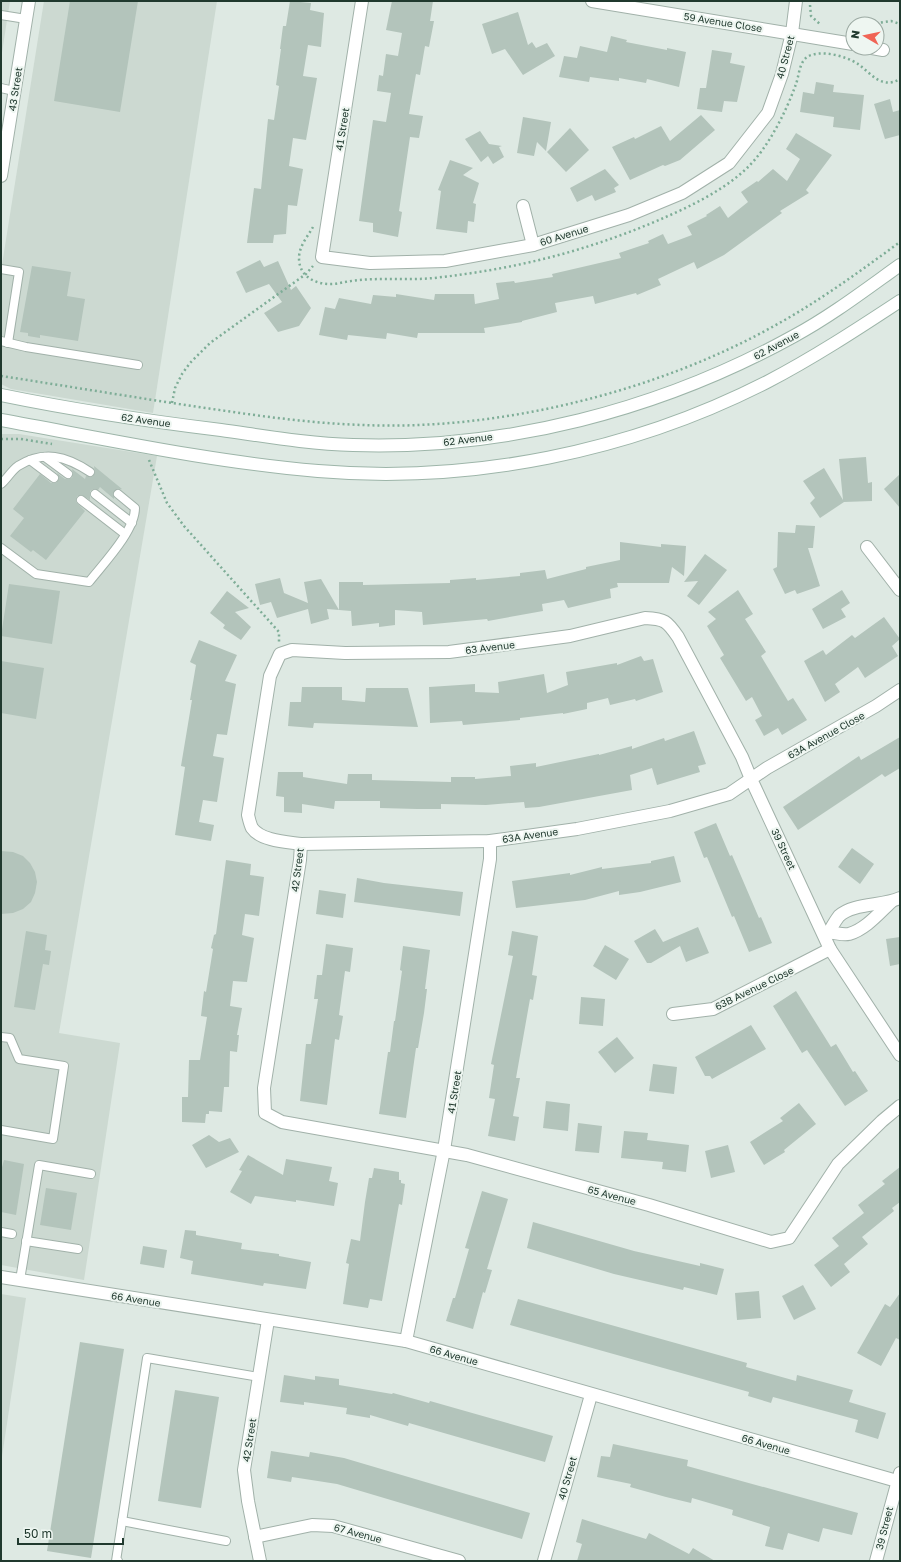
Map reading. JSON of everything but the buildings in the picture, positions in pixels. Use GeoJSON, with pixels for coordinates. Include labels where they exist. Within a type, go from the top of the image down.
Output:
{"type":"FeatureCollection","features":[{"type":"Feature","properties":{"kind":"street","name":"43 Street"},"geometry":{"type":"LineString","coordinates":[[1,176],[29,1]]}},
{"type":"Feature","properties":{"kind":"street","name":"41 Street"},"geometry":{"type":"LineString","coordinates":[[322,257],[362,1]]}},
{"type":"Feature","properties":{"kind":"street","name":"59 Avenue Close"},"geometry":{"type":"LineString","coordinates":[[592,1],[845,43]]}},
{"type":"Feature","properties":{"kind":"street","name":"40 Street"},"geometry":{"type":"LineString","coordinates":[[768,112],[782,74],[792,33],[796,1]]}},
{"type":"Feature","properties":{"kind":"street","name":"60 Avenue"},"geometry":{"type":"LineString","coordinates":[[322,257],[370,263],[445,261],[533,245],[628,215],[682,193],[728,163],[768,112]]}},
{"type":"Feature","properties":{"kind":"street"},"geometry":{"type":"LineString","coordinates":[[523,206],[533,245]]}},
{"type":"Feature","properties":{"kind":"street","name":"62 Avenue"},"geometry":{"type":"LineString","coordinates":[[1,395],[138,420],[283,439],[351,445],[410,445],[488,437],[560,424],[626,408],[697,382],[795,336],[844,305],[900,265]]}},
{"type":"Feature","properties":{"kind":"street"},"geometry":{"type":"LineString","coordinates":[[1,420],[222,459],[317,471],[379,474],[422,473],[504,466],[584,450],[712,408],[794,368],[840,342],[900,302]]}},
{"type":"Feature","properties":{"kind":"street"},"geometry":{"type":"LineString","coordinates":[[867,547],[900,590]]}},
{"type":"Feature","properties":{"kind":"street","name":"63 Avenue"},"geometry":{"type":"LineString","coordinates":[[292,650],[352,654],[449,652],[570,636],[633,623],[645,618],[656,619],[668,623],[678,637]]}},
{"type":"Feature","properties":{"kind":"street","name":"39 Street"},"geometry":{"type":"LineString","coordinates":[[678,637],[742,757],[751,780],[826,933],[830,949],[900,1055]]}},
{"type":"Feature","properties":{"kind":"street","name":"42 Street"},"geometry":{"type":"LineString","coordinates":[[265,1113],[264,1088],[300,860],[301,844],[281,841],[260,835],[252,828],[248,815],[270,676],[280,654],[292,650]]}},
{"type":"Feature","properties":{"kind":"street","name":"63A Avenue Close"},"geometry":{"type":"LineString","coordinates":[[751,780],[767,768],[876,706],[900,690]]}},
{"type":"Feature","properties":{"kind":"street","name":"63A Avenue"},"geometry":{"type":"LineString","coordinates":[[301,844],[490,841],[577,829],[670,811],[729,794],[751,780]]}},
{"type":"Feature","properties":{"kind":"street","name":"41 Street"},"geometry":{"type":"LineString","coordinates":[[406,1341],[444,1150],[490,860],[490,841]]}},
{"type":"Feature","properties":{"kind":"street"},"geometry":{"type":"LineString","coordinates":[[826,933],[840,915],[862,906],[896,900]]}},
{"type":"Feature","properties":{"kind":"street"},"geometry":{"type":"LineString","coordinates":[[826,933],[848,934],[868,923],[896,900]]}},
{"type":"Feature","properties":{"kind":"street","name":"63B Avenue Close"},"geometry":{"type":"LineString","coordinates":[[673,1014],[713,1008],[830,949]]}},
{"type":"Feature","properties":{"kind":"street","name":"65 Avenue"},"geometry":{"type":"LineString","coordinates":[[265,1113],[282,1122],[444,1150],[649,1205],[771,1242],[789,1238],[838,1164],[900,1106]]}},
{"type":"Feature","properties":{"kind":"street","name":"66 Avenue"},"geometry":{"type":"LineString","coordinates":[[1,1277],[406,1341],[591,1394],[899,1476]]}},
{"type":"Feature","properties":{"kind":"street","name":"42 Street"},"geometry":{"type":"LineString","coordinates":[[260,1561],[244,1470],[268,1320]]}},
{"type":"Feature","properties":{"kind":"street","name":"40 Street"},"geometry":{"type":"LineString","coordinates":[[544,1561],[591,1394]]}},
{"type":"Feature","properties":{"kind":"street","name":"39 Street"},"geometry":{"type":"LineString","coordinates":[[876,1561],[899,1476]]}},
{"type":"Feature","properties":{"kind":"street","name":"67 Avenue"},"geometry":{"type":"LineString","coordinates":[[255,1537],[312,1525],[333,1526],[459,1561]]}},
{"type":"Feature","properties":{"kind":"lane"},"geometry":{"type":"LineString","coordinates":[[1,15],[26,19]]}},
{"type":"Feature","properties":{"kind":"lane"},"geometry":{"type":"LineString","coordinates":[[1,88],[14,91]]}},
{"type":"Feature","properties":{"kind":"lane"},"geometry":{"type":"LineString","coordinates":[[1,269],[19,272],[4,342],[138,365]]}},
{"type":"Feature","properties":{"kind":"lane"},"geometry":{"type":"LineString","coordinates":[[1,484],[17,467],[30,460],[45,457],[53,456],[74,461],[90,472]]}},
{"type":"Feature","properties":{"kind":"lane"},"geometry":{"type":"LineString","coordinates":[[45,457],[68,474]]}},
{"type":"Feature","properties":{"kind":"lane"},"geometry":{"type":"LineString","coordinates":[[30,460],[54,478]]}},
{"type":"Feature","properties":{"kind":"lane"},"geometry":{"type":"LineString","coordinates":[[95,494],[132,523]]}},
{"type":"Feature","properties":{"kind":"lane"},"geometry":{"type":"LineString","coordinates":[[1,548],[36,574],[89,582],[125,534],[135,517],[135,508],[118,494]]}},
{"type":"Feature","properties":{"kind":"lane"},"geometry":{"type":"LineString","coordinates":[[81,500],[125,534]]}},
{"type":"Feature","properties":{"kind":"lane"},"geometry":{"type":"LineString","coordinates":[[1,1037],[10,1038],[19,1059],[64,1066],[53,1139],[1,1130]]}},
{"type":"Feature","properties":{"kind":"lane"},"geometry":{"type":"LineString","coordinates":[[20,1280],[39,1166],[91,1174]]}},
{"type":"Feature","properties":{"kind":"lane"},"geometry":{"type":"LineString","coordinates":[[1,1232],[12,1234]]}},
{"type":"Feature","properties":{"kind":"lane"},"geometry":{"type":"LineString","coordinates":[[26,1241],[78,1249]]}},
{"type":"Feature","properties":{"kind":"lane"},"geometry":{"type":"LineString","coordinates":[[118,1561],[116,1561],[147,1358],[259,1377]]}},
{"type":"Feature","properties":{"kind":"lane"},"geometry":{"type":"LineString","coordinates":[[122,1521],[226,1540]]}},
{"type":"Feature","properties":{"kind":"path"},"geometry":{"type":"LineString","coordinates":[[810,1],[811,16],[822,26],[828,27]]}},
{"type":"Feature","properties":{"kind":"path"},"geometry":{"type":"LineString","coordinates":[[885,22],[891,21],[900,24]]}},
{"type":"Feature","properties":{"kind":"path"},"geometry":{"type":"LineString","coordinates":[[314,220],[301,248],[299,258],[306,274],[311,280],[326,285],[360,279],[429,278],[522,265],[581,249],[637,229],[677,212],[704,198],[747,168],[779,124],[790,100],[802,63],[807,58],[816,54],[845,58],[858,64],[871,76],[882,82],[898,81],[900,79]]}},
{"type":"Feature","properties":{"kind":"path"},"geometry":{"type":"LineString","coordinates":[[1,376],[255,416],[327,424],[366,426],[469,421],[558,407],[637,385],[704,360],[773,327],[837,287],[900,242]]}},
{"type":"Feature","properties":{"kind":"path"},"geometry":{"type":"LineString","coordinates":[[172,403],[175,388],[182,374],[190,363],[210,343],[306,274]]}},
{"type":"Feature","properties":{"kind":"path"},"geometry":{"type":"LineString","coordinates":[[1,439],[21,439],[59,445]]}},
{"type":"Feature","properties":{"kind":"path"},"geometry":{"type":"LineString","coordinates":[[142,459],[149,460],[167,503],[184,526],[279,632]]}},
{"type":"Feature","properties":{"kind":"shaded area"},"geometry":{"type":"Polygon","coordinates":[[[1,1],[10,1],[1,59],[1,1]]]}},
{"type":"Feature","properties":{"kind":"shaded area"},"geometry":{"type":"Polygon","coordinates":[[[44,1],[217,1],[153,413],[11,389],[1,384],[1,271],[44,1]]]}},
{"type":"Feature","properties":{"kind":"shaded area"},"geometry":{"type":"Polygon","coordinates":[[[1,434],[19,434],[157,456],[59,1033],[120,1043],[84,1280],[1,1265],[1,434]]]}},
{"type":"Feature","properties":{"kind":"shaded area"},"geometry":{"type":"Polygon","coordinates":[[[1,1294],[26,1298],[1,1463],[1,1294]]]}}]}
